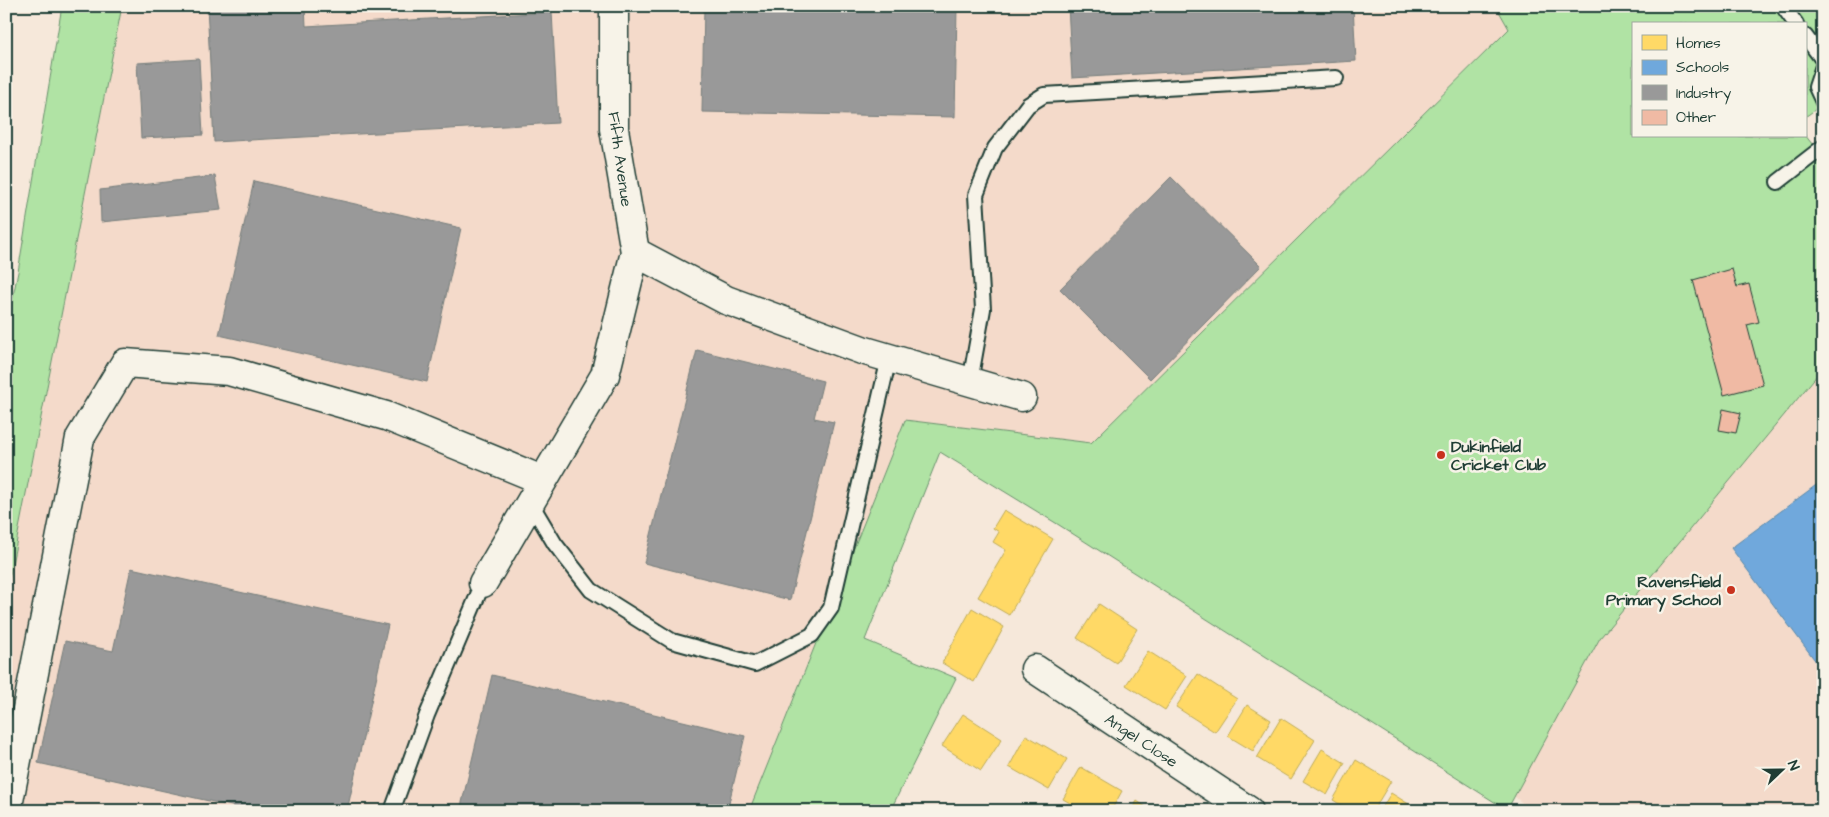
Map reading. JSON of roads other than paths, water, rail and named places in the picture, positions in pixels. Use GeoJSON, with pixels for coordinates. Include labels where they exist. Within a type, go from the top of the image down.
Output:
{"type":"FeatureCollection","features":[{"type":"Feature","properties":{"kind":"street","name":"Fifth Avenue"},"geometry":{"type":"LineString","coordinates":[[614,6],[614,129],[635,252]]}},
{"type":"Feature","properties":{"kind":"street"},"geometry":{"type":"LineString","coordinates":[[483,583],[605,375],[635,252],[726,300],[862,350],[1022,398]]}},
{"type":"Feature","properties":{"kind":"street"},"geometry":{"type":"LineString","coordinates":[[7,811],[80,438],[126,363],[229,371],[386,416],[536,491]]}},
{"type":"Feature","properties":{"kind":"street","name":"Angel Close"},"geometry":{"type":"LineString","coordinates":[[1035,669],[1249,811]]}},
{"type":"Feature","properties":{"kind":"lane"},"geometry":{"type":"LineString","coordinates":[[1788,6],[1785,8],[1795,22]]}},
{"type":"Feature","properties":{"kind":"lane"},"geometry":{"type":"LineString","coordinates":[[1806,37],[1823,60]]}},
{"type":"Feature","properties":{"kind":"lane"},"geometry":{"type":"LineString","coordinates":[[1823,66],[1816,88],[1823,102]]}},
{"type":"Feature","properties":{"kind":"lane"},"geometry":{"type":"LineString","coordinates":[[970,382],[983,309],[976,195],[995,148],[1028,105],[1044,94],[1336,78]]}},
{"type":"Feature","properties":{"kind":"lane"},"geometry":{"type":"LineString","coordinates":[[1778,182],[1823,147]]}},
{"type":"Feature","properties":{"kind":"lane"},"geometry":{"type":"LineString","coordinates":[[536,491],[555,544],[591,590],[672,641],[755,664],[812,635],[830,608],[889,358]]}},
{"type":"Feature","properties":{"kind":"lane"},"geometry":{"type":"LineString","coordinates":[[392,811],[427,716],[483,583]]}},
{"type":"Feature","properties":{"kind":"railway"},"geometry":{"type":"LineString","coordinates":[[6,13],[7,6]]}},
{"type":"Feature","properties":{"kind":"place","name":"Dukinfield Cricket Club"},"geometry":{"type":"Point","coordinates":[1441,455]}},
{"type":"Feature","properties":{"kind":"place","name":"Ravensfield Primary School"},"geometry":{"type":"Point","coordinates":[1731,590]}}]}
